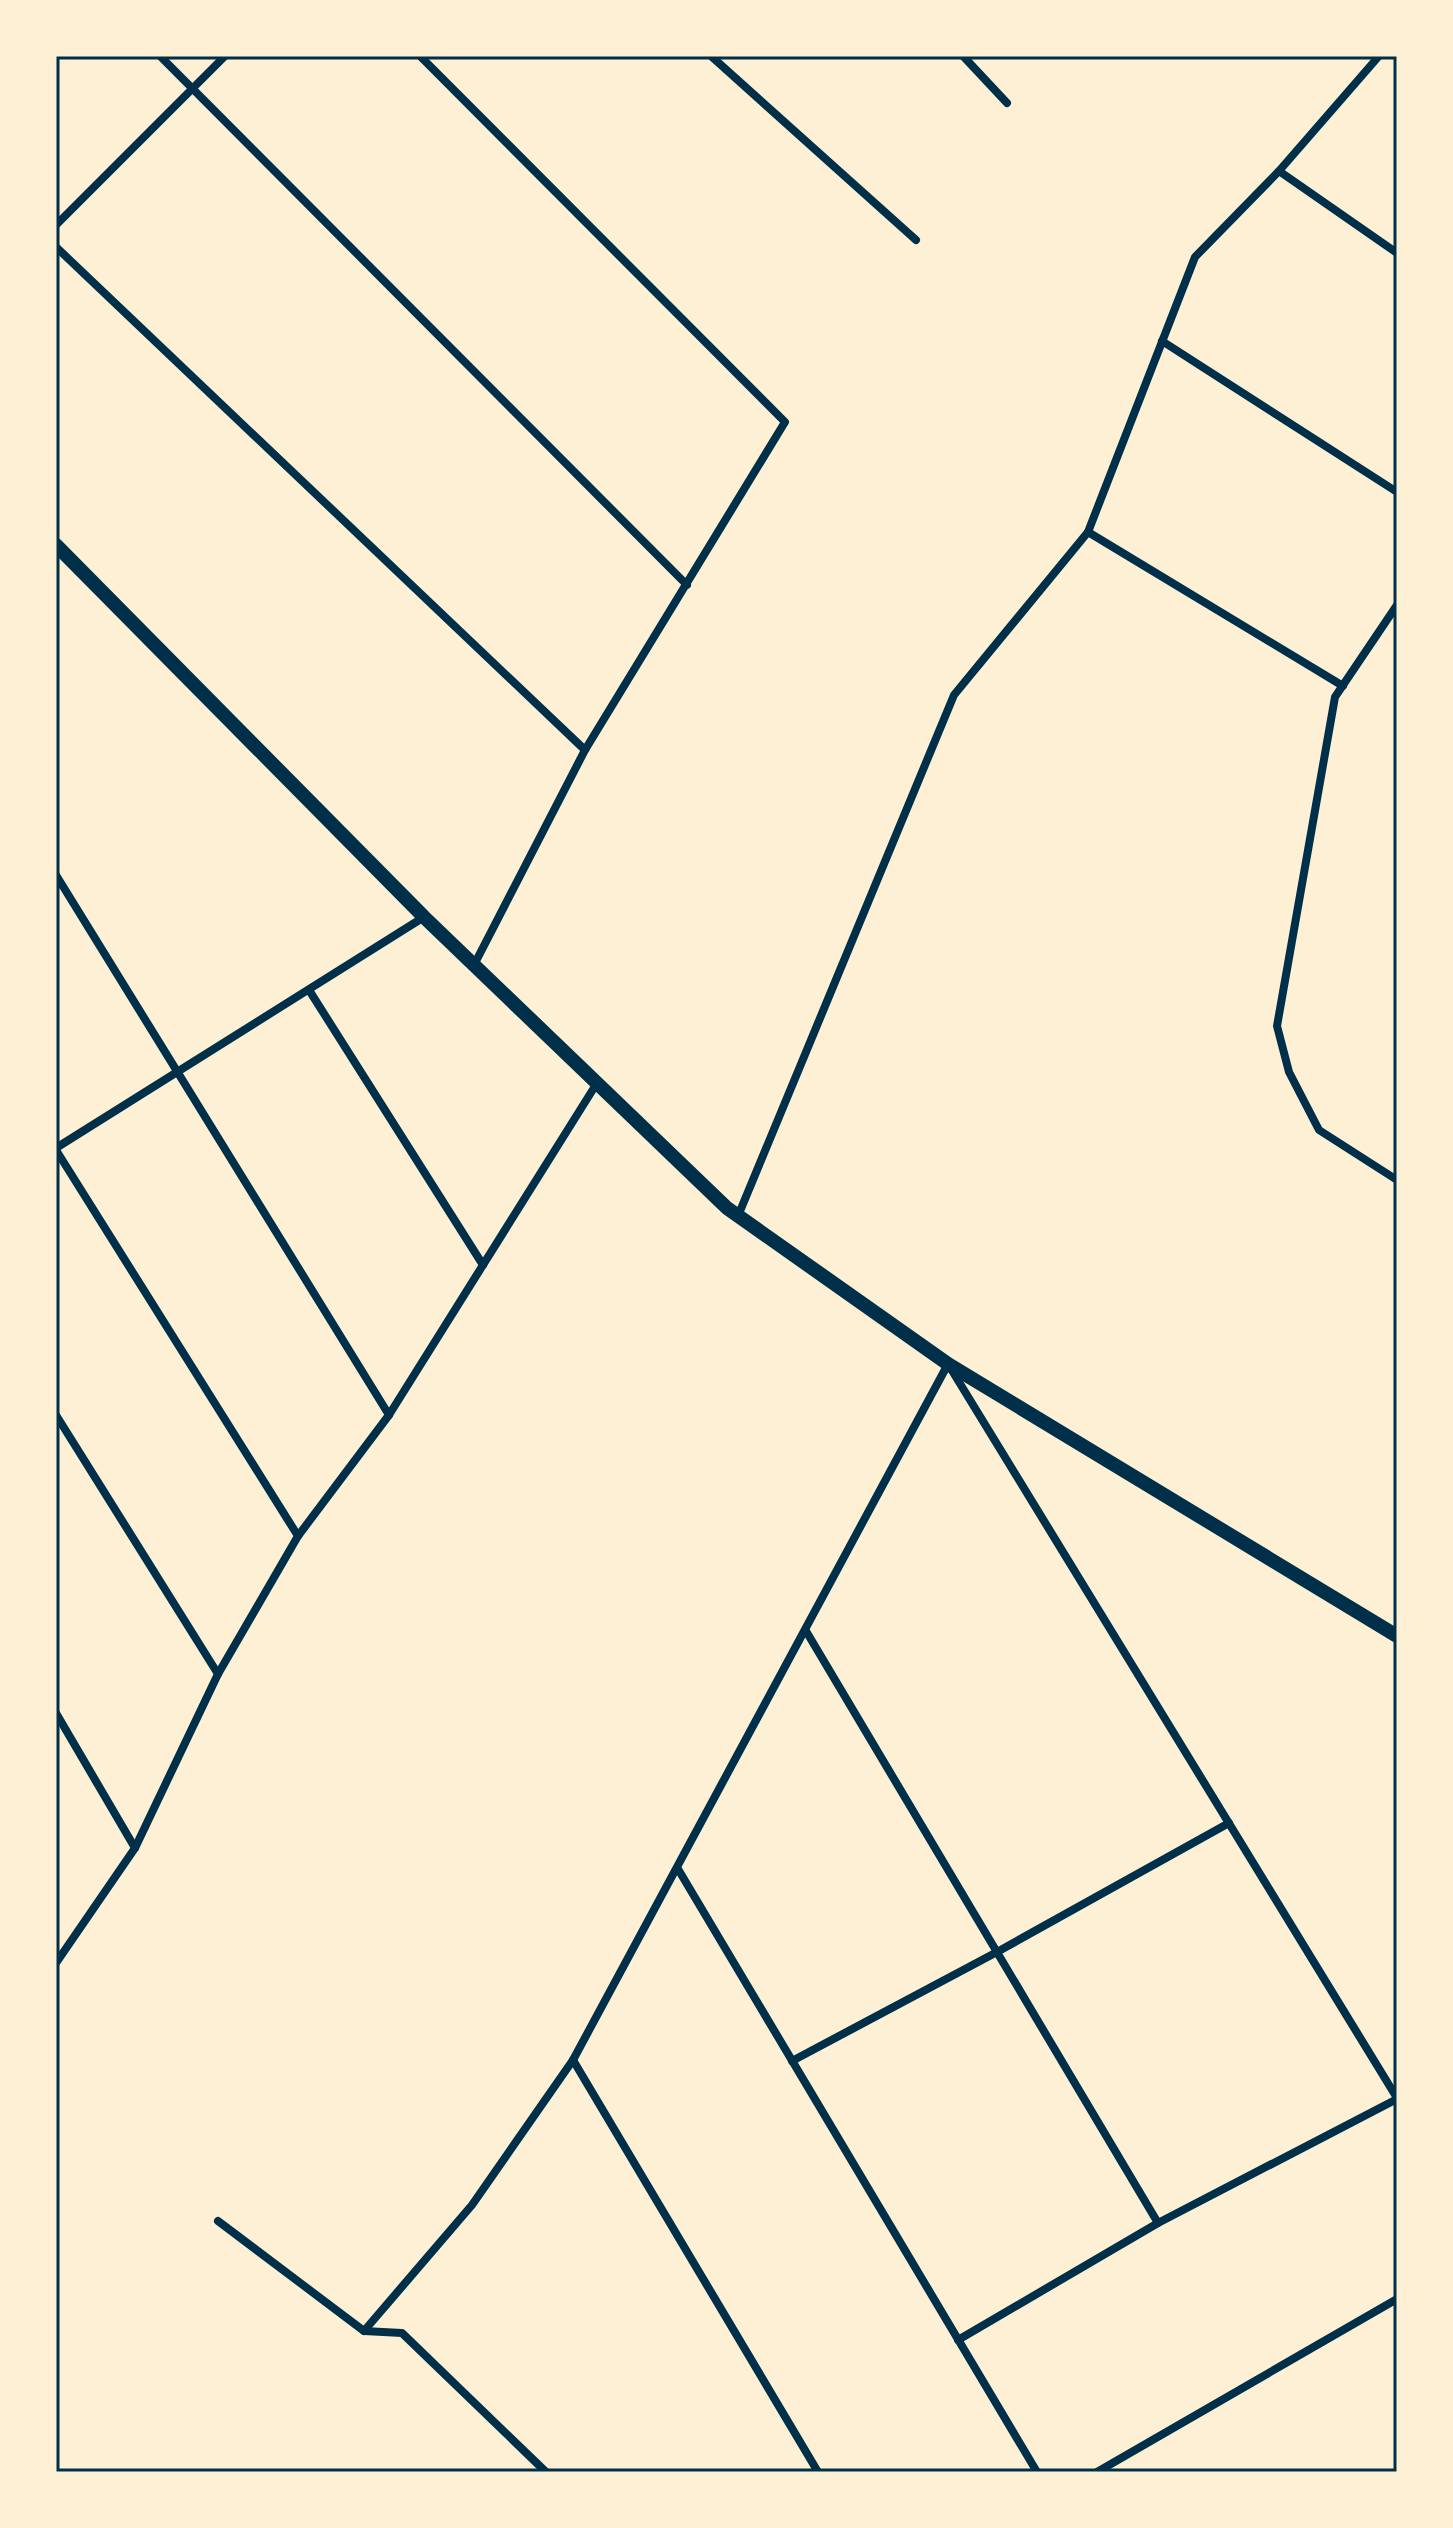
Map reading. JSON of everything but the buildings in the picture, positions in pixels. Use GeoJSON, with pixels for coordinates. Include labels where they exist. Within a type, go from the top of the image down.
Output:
{"type":"FeatureCollection","features":[{"type":"Feature","properties":{"kind":"street"},"geometry":{"type":"LineString","coordinates":[[160,56],[687,585]]}},
{"type":"Feature","properties":{"kind":"street"},"geometry":{"type":"LineString","coordinates":[[56,225],[225,56]]}},
{"type":"Feature","properties":{"kind":"street"},"geometry":{"type":"LineString","coordinates":[[420,56],[785,422],[585,750],[474,965]]}},
{"type":"Feature","properties":{"kind":"street"},"geometry":{"type":"LineString","coordinates":[[711,56],[916,240]]}},
{"type":"Feature","properties":{"kind":"street"},"geometry":{"type":"LineString","coordinates":[[963,56],[1007,103]]}},
{"type":"Feature","properties":{"kind":"street"},"geometry":{"type":"LineString","coordinates":[[738,1216],[954,695],[1088,532],[1195,257],[1279,171],[1379,56]]}},
{"type":"Feature","properties":{"kind":"street"},"geometry":{"type":"LineString","coordinates":[[1279,171],[1397,253]]}},
{"type":"Feature","properties":{"kind":"street"},"geometry":{"type":"LineString","coordinates":[[56,247],[585,750]]}},
{"type":"Feature","properties":{"kind":"street"},"geometry":{"type":"LineString","coordinates":[[1162,341],[1397,492]]}},
{"type":"Feature","properties":{"kind":"street"},"geometry":{"type":"LineString","coordinates":[[1088,532],[1343,686]]}},
{"type":"Feature","properties":{"kind":"street"},"geometry":{"type":"LineString","coordinates":[[56,545],[424,917],[738,1216],[948,1364],[1397,1636]]}},
{"type":"Feature","properties":{"kind":"street"},"geometry":{"type":"LineString","coordinates":[[1397,605],[1335,697],[1277,1026],[1289,1072],[1319,1130],[1397,1180]]}},
{"type":"Feature","properties":{"kind":"street"},"geometry":{"type":"LineString","coordinates":[[56,875],[389,1415]]}},
{"type":"Feature","properties":{"kind":"street"},"geometry":{"type":"LineString","coordinates":[[298,1536],[56,1149],[424,917]]}},
{"type":"Feature","properties":{"kind":"street"},"geometry":{"type":"LineString","coordinates":[[309,990],[483,1265]]}},
{"type":"Feature","properties":{"kind":"street"},"geometry":{"type":"LineString","coordinates":[[56,1963],[135,1848],[218,1674],[298,1536],[389,1415],[597,1083]]}},
{"type":"Feature","properties":{"kind":"street"},"geometry":{"type":"LineString","coordinates":[[364,2331],[472,2205],[573,2060],[948,1364]]}},
{"type":"Feature","properties":{"kind":"street"},"geometry":{"type":"LineString","coordinates":[[948,1364],[1397,2099],[1158,2223],[958,2340]]}},
{"type":"Feature","properties":{"kind":"street"},"geometry":{"type":"LineString","coordinates":[[56,1415],[218,1674]]}},
{"type":"Feature","properties":{"kind":"street"},"geometry":{"type":"LineString","coordinates":[[806,1631],[1158,2223]]}},
{"type":"Feature","properties":{"kind":"street"},"geometry":{"type":"LineString","coordinates":[[56,1713],[135,1848]]}},
{"type":"Feature","properties":{"kind":"street"},"geometry":{"type":"LineString","coordinates":[[792,2061],[1229,1823]]}},
{"type":"Feature","properties":{"kind":"street"},"geometry":{"type":"LineString","coordinates":[[678,1869],[1037,2472]]}},
{"type":"Feature","properties":{"kind":"street"},"geometry":{"type":"LineString","coordinates":[[573,2060],[818,2472]]}},
{"type":"Feature","properties":{"kind":"street"},"geometry":{"type":"LineString","coordinates":[[218,2221],[364,2331],[402,2333],[546,2472]]}},
{"type":"Feature","properties":{"kind":"street"},"geometry":{"type":"LineString","coordinates":[[1097,2472],[1397,2299]]}}]}
